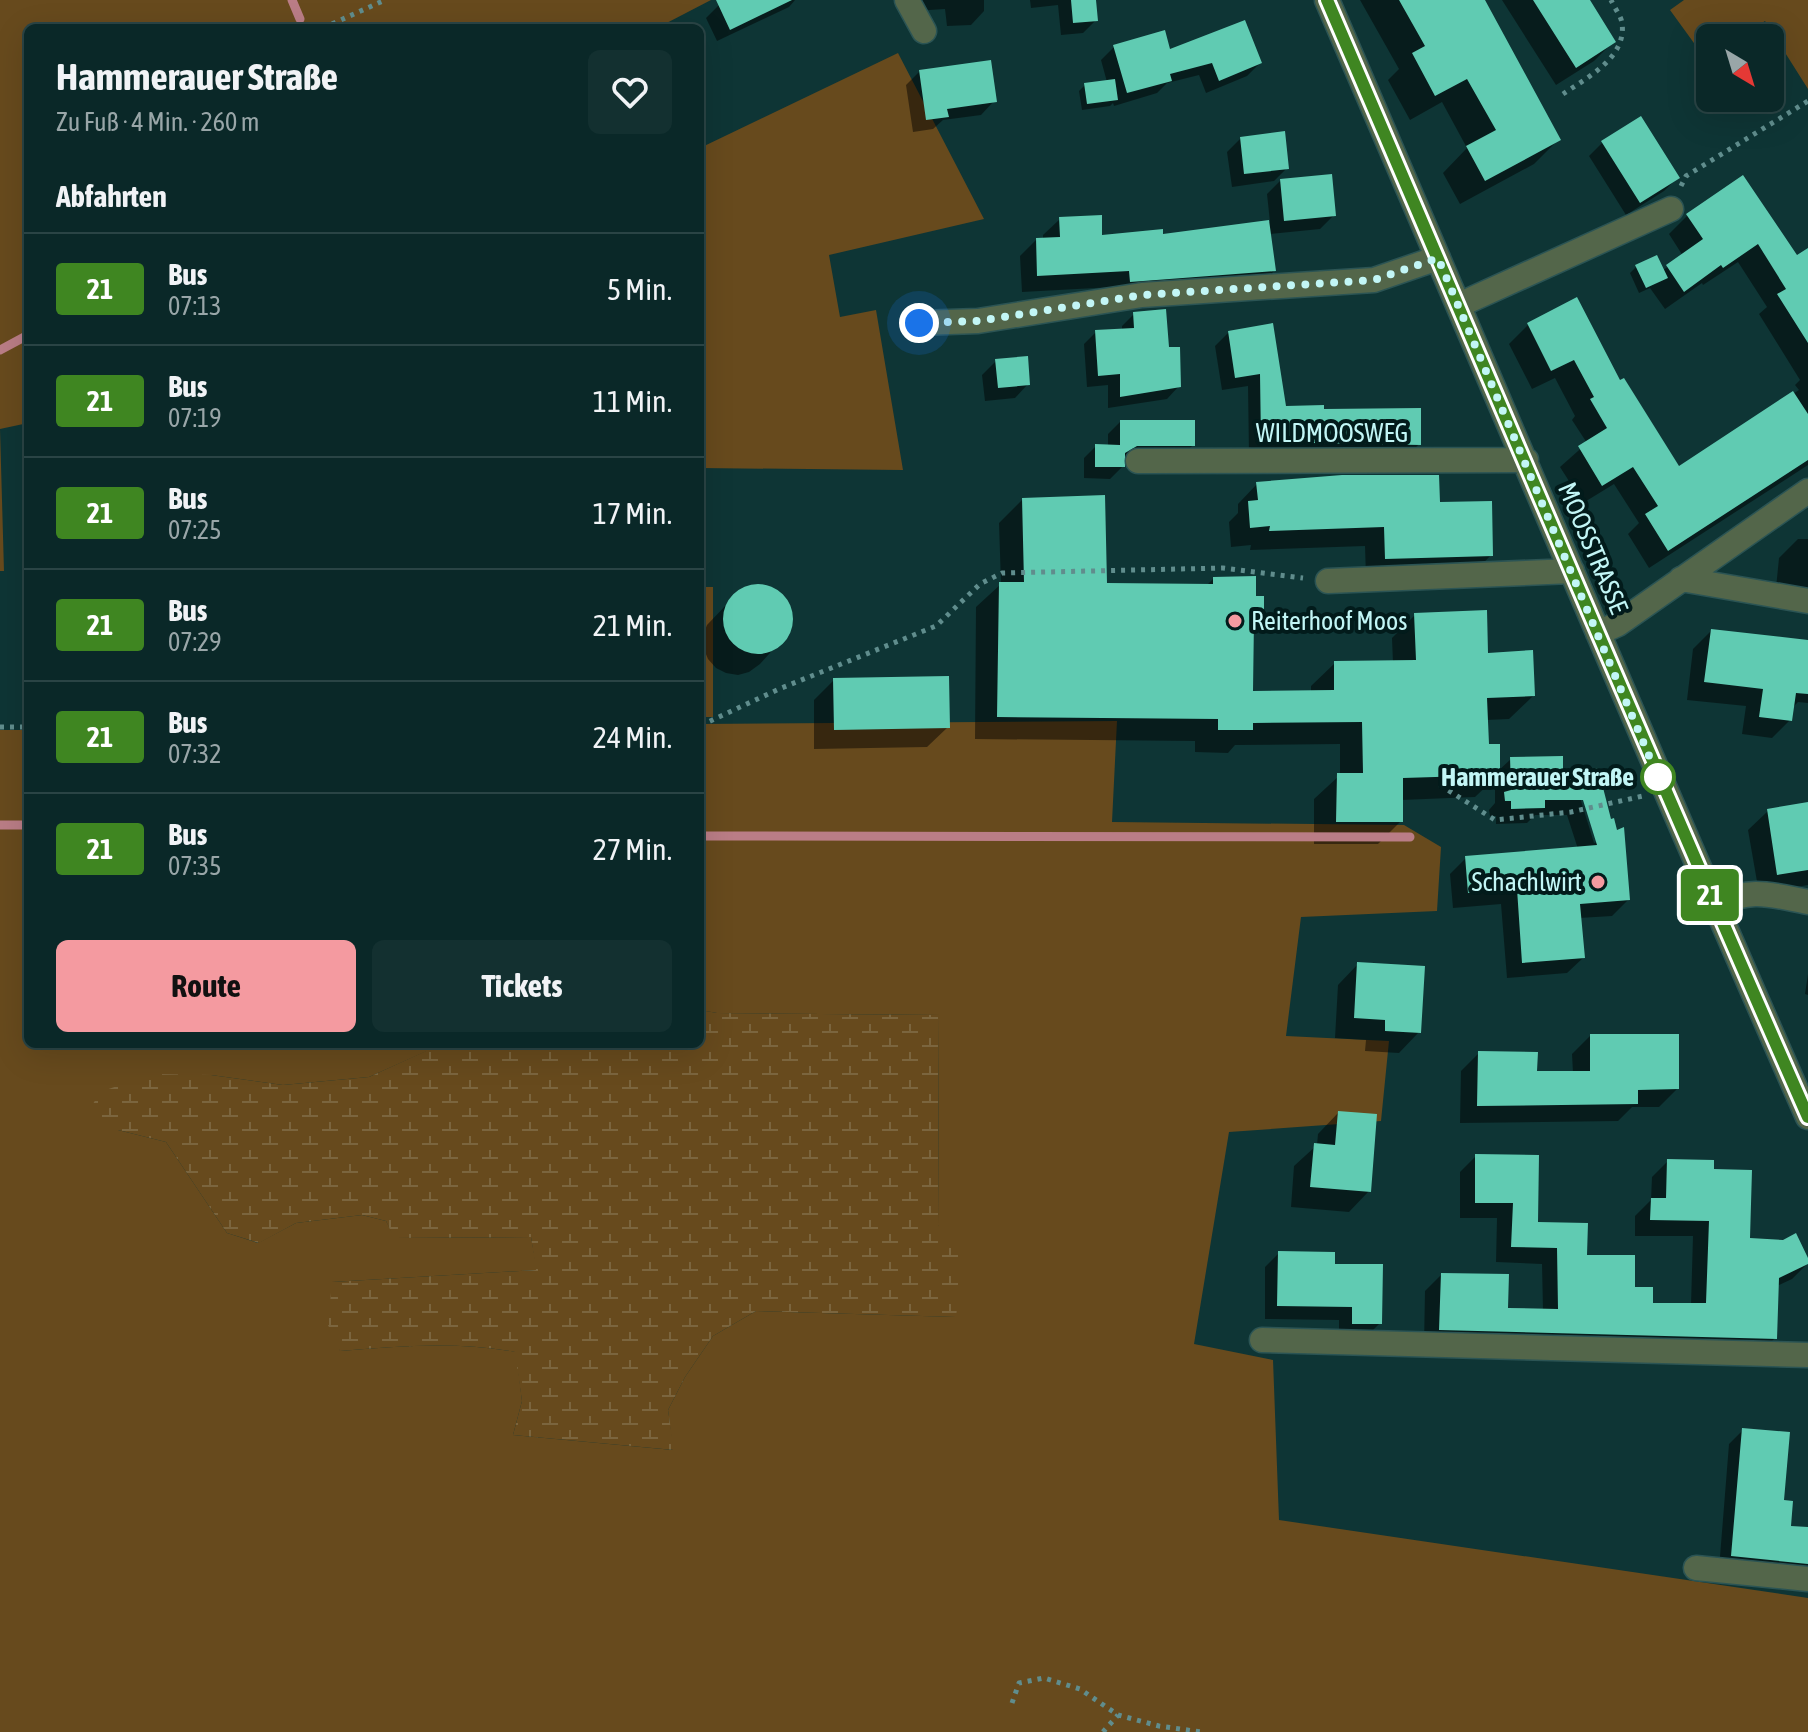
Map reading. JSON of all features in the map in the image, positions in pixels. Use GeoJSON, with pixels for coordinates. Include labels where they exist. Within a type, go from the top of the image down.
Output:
{"type":"FeatureCollection","features":[{"type":"Feature","properties":{"kind":"street"},"geometry":{"type":"LineString","coordinates":[[907,0],[924,31]]}},
{"type":"Feature","properties":{"kind":"street","name":"MOOSSTRASSE"},"geometry":{"type":"LineString","coordinates":[[1327,0],[1526,460],[1663,789],[1808,1117]]}},
{"type":"Feature","properties":{"kind":"street"},"geometry":{"type":"LineString","coordinates":[[1459,305],[1671,209]]}},
{"type":"Feature","properties":{"kind":"street"},"geometry":{"type":"LineString","coordinates":[[919,323],[978,321],[1142,295],[1374,280],[1438,258]]}},
{"type":"Feature","properties":{"kind":"street","name":"WILDMOOSWEG"},"geometry":{"type":"LineString","coordinates":[[1138,461],[1526,460]]}},
{"type":"Feature","properties":{"kind":"street"},"geometry":{"type":"LineString","coordinates":[[1598,633],[1618,624],[1808,491]]}},
{"type":"Feature","properties":{"kind":"street"},"geometry":{"type":"LineString","coordinates":[[1328,581],[1572,571]]}},
{"type":"Feature","properties":{"kind":"street"},"geometry":{"type":"LineString","coordinates":[[1681,579],[1808,601]]}},
{"type":"Feature","properties":{"kind":"street"},"geometry":{"type":"LineString","coordinates":[[1714,904],[1749,893],[1808,902]]}},
{"type":"Feature","properties":{"kind":"street"},"geometry":{"type":"LineString","coordinates":[[1262,1340],[1808,1355]]}},
{"type":"Feature","properties":{"kind":"street"},"geometry":{"type":"LineString","coordinates":[[1696,1568],[1808,1579]]}},
{"type":"Feature","properties":{"kind":"path"},"geometry":{"type":"LineString","coordinates":[[332,24],[385,0]]}},
{"type":"Feature","properties":{"kind":"path"},"geometry":{"type":"LineString","coordinates":[[1563,94],[1606,64],[1619,45],[1622,23],[1611,0]]}},
{"type":"Feature","properties":{"kind":"path"},"geometry":{"type":"LineString","coordinates":[[1671,209],[1686,176],[1808,101]]}},
{"type":"Feature","properties":{"kind":"path"},"geometry":{"type":"LineString","coordinates":[[704,722],[936,626],[980,584],[1002,573],[1223,568],[1328,581]]}},
{"type":"Feature","properties":{"kind":"path"},"geometry":{"type":"LineString","coordinates":[[0,727],[24,727]]}},
{"type":"Feature","properties":{"kind":"path"},"geometry":{"type":"LineString","coordinates":[[1440,785],[1495,820],[1571,812],[1633,800],[1663,789]]}},
{"type":"Feature","properties":{"kind":"path"},"geometry":{"type":"LineString","coordinates":[[1012,1703],[1019,1683],[1044,1678],[1080,1689],[1118,1715],[1159,1726],[1201,1732]]}},
{"type":"Feature","properties":{"kind":"path"},"geometry":{"type":"LineString","coordinates":[[1103,1732],[1118,1715]]}},
{"type":"Feature","properties":{"kind":"green space"},"geometry":{"type":"Polygon","coordinates":[[[0,0],[711,0],[665,24],[24,24],[24,424],[0,429],[0,0]]]}},
{"type":"Feature","properties":{"kind":"green space"},"geometry":{"type":"Polygon","coordinates":[[[1684,0],[1808,0],[1808,89],[1784,51],[1784,24],[1767,24],[1765,21],[1761,24],[1696,24],[1696,46],[1670,10],[1684,0]]]}},
{"type":"Feature","properties":{"kind":"green space"},"geometry":{"type":"Polygon","coordinates":[[[898,53],[984,219],[829,255],[840,317],[876,310],[903,470],[704,468],[704,146],[898,53]]]}},
{"type":"Feature","properties":{"kind":"green space"},"geometry":{"type":"Polygon","coordinates":[[[0,429],[4,571],[0,571],[0,429]]]}},
{"type":"Feature","properties":{"kind":"green space"},"geometry":{"type":"Polygon","coordinates":[[[704,587],[713,587],[713,717],[704,717],[704,587]]]}},
{"type":"Feature","properties":{"kind":"green space"},"geometry":{"type":"Polygon","coordinates":[[[1117,721],[1112,822],[1404,825],[1441,847],[1437,911],[1301,917],[1286,1036],[1389,1041],[1381,1121],[1229,1132],[1194,1344],[1273,1360],[1279,1520],[1808,1598],[1808,1732],[0,1732],[0,730],[24,730],[24,1048],[427,1048],[427,1051],[369,1077],[283,1085],[211,1075],[118,1130],[166,1142],[227,1233],[258,1243],[296,1223],[362,1215],[386,1221],[395,1238],[531,1237],[537,1270],[332,1282],[340,1351],[450,1346],[516,1352],[522,1401],[513,1435],[673,1450],[668,1410],[685,1377],[713,1336],[756,1311],[956,1317],[938,1225],[939,1015],[704,1011],[704,724],[1117,721]]]}},
{"type":"Feature","properties":{"kind":"green space"},"geometry":{"type":"Polygon","coordinates":[[[704,1011],[939,1015],[938,1225],[963,1257],[956,1317],[756,1311],[713,1336],[685,1377],[668,1410],[674,1450],[513,1435],[522,1401],[515,1352],[450,1346],[340,1351],[328,1325],[332,1282],[536,1270],[531,1237],[394,1238],[386,1221],[362,1215],[296,1223],[259,1243],[227,1233],[166,1142],[118,1130],[86,1116],[100,1092],[152,1074],[211,1075],[283,1085],[369,1077],[427,1048],[704,1048],[704,1011]]]}},
{"type":"Feature","properties":{"kind":"building"},"geometry":{"type":"Polygon","coordinates":[[[716,0],[792,0],[730,30],[716,0]]]}},
{"type":"Feature","properties":{"kind":"building"},"geometry":{"type":"Polygon","coordinates":[[[1071,0],[1096,0],[1098,21],[1073,23],[1071,0]]]}},
{"type":"Feature","properties":{"kind":"building"},"geometry":{"type":"Polygon","coordinates":[[[1399,0],[1485,0],[1561,140],[1485,181],[1466,146],[1496,130],[1467,79],[1435,96],[1412,53],[1425,46],[1399,0]]]}},
{"type":"Feature","properties":{"kind":"building"},"geometry":{"type":"Polygon","coordinates":[[[1533,0],[1590,0],[1616,42],[1576,68],[1533,0]]]}},
{"type":"Feature","properties":{"kind":"building"},"geometry":{"type":"Polygon","coordinates":[[[1245,20],[1262,63],[1219,81],[1212,63],[1170,74],[1172,81],[1127,93],[1113,45],[1165,30],[1170,49],[1245,20]]]}},
{"type":"Feature","properties":{"kind":"building"},"geometry":{"type":"Polygon","coordinates":[[[991,60],[997,102],[947,109],[949,117],[926,120],[919,70],[991,60]]]}},
{"type":"Feature","properties":{"kind":"building"},"geometry":{"type":"Polygon","coordinates":[[[1115,79],[1118,100],[1087,104],[1084,83],[1115,79]]]}},
{"type":"Feature","properties":{"kind":"building"},"geometry":{"type":"Polygon","coordinates":[[[1641,116],[1680,178],[1640,203],[1601,141],[1641,116]]]}},
{"type":"Feature","properties":{"kind":"building"},"geometry":{"type":"Polygon","coordinates":[[[1285,131],[1289,169],[1244,174],[1240,137],[1285,131]]]}},
{"type":"Feature","properties":{"kind":"building"},"geometry":{"type":"Polygon","coordinates":[[[1332,174],[1336,216],[1284,221],[1280,179],[1332,174]]]}},
{"type":"Feature","properties":{"kind":"building"},"geometry":{"type":"Polygon","coordinates":[[[1743,175],[1797,255],[1808,248],[1808,343],[1777,294],[1786,289],[1758,244],[1723,268],[1721,265],[1684,292],[1666,265],[1703,239],[1686,214],[1743,175]]]}},
{"type":"Feature","properties":{"kind":"building"},"geometry":{"type":"Polygon","coordinates":[[[1102,215],[1102,235],[1163,229],[1163,234],[1269,220],[1276,271],[1130,282],[1129,271],[1037,276],[1036,238],[1060,237],[1059,217],[1102,215]]]}},
{"type":"Feature","properties":{"kind":"building"},"geometry":{"type":"Polygon","coordinates":[[[1657,255],[1668,278],[1646,288],[1635,265],[1657,255]]]}},
{"type":"Feature","properties":{"kind":"building"},"geometry":{"type":"Polygon","coordinates":[[[1577,297],[1620,380],[1624,378],[1679,466],[1793,391],[1808,414],[1808,460],[1668,551],[1645,514],[1658,506],[1633,467],[1602,486],[1578,446],[1607,428],[1590,399],[1594,397],[1574,360],[1551,371],[1527,323],[1577,297]]]}},
{"type":"Feature","properties":{"kind":"building"},"geometry":{"type":"Polygon","coordinates":[[[1166,309],[1169,347],[1180,347],[1181,387],[1120,397],[1120,374],[1098,376],[1095,330],[1134,328],[1133,312],[1166,309]]]}},
{"type":"Feature","properties":{"kind":"building"},"geometry":{"type":"Polygon","coordinates":[[[1273,323],[1286,406],[1324,405],[1324,409],[1421,408],[1421,445],[1261,442],[1260,374],[1235,378],[1228,331],[1273,323]]]}},
{"type":"Feature","properties":{"kind":"building"},"geometry":{"type":"Polygon","coordinates":[[[1028,356],[1030,385],[998,388],[995,359],[1028,356]]]}},
{"type":"Feature","properties":{"kind":"building"},"geometry":{"type":"Polygon","coordinates":[[[1120,420],[1195,420],[1195,446],[1137,446],[1125,453],[1125,467],[1095,467],[1095,444],[1120,445],[1120,420]]]}},
{"type":"Feature","properties":{"kind":"building"},"geometry":{"type":"Polygon","coordinates":[[[1342,475],[1439,475],[1440,502],[1492,501],[1493,556],[1385,559],[1384,527],[1269,531],[1270,526],[1250,528],[1248,501],[1258,500],[1256,482],[1342,475]]]}},
{"type":"Feature","properties":{"kind":"building"},"geometry":{"type":"Polygon","coordinates":[[[1105,495],[1107,583],[1213,584],[1213,577],[1256,576],[1256,596],[1264,596],[1264,619],[1254,619],[1253,691],[1334,690],[1334,661],[1416,660],[1414,613],[1487,610],[1488,653],[1533,650],[1535,696],[1487,698],[1489,744],[1500,744],[1500,775],[1403,778],[1403,822],[1336,822],[1337,773],[1363,773],[1362,722],[1253,723],[1253,730],[1218,730],[1218,719],[997,717],[999,582],[1024,582],[1022,498],[1105,495]]]}},
{"type":"Feature","properties":{"kind":"building"},"geometry":{"type":"Polygon","coordinates":[[[758,584],[783,594],[793,619],[783,644],[758,654],[733,644],[723,619],[733,594],[758,584]]]}},
{"type":"Feature","properties":{"kind":"building"},"geometry":{"type":"Polygon","coordinates":[[[1711,629],[1808,640],[1808,694],[1796,693],[1792,721],[1759,717],[1763,689],[1704,682],[1711,629]]]}},
{"type":"Feature","properties":{"kind":"building"},"geometry":{"type":"Polygon","coordinates":[[[949,676],[950,728],[834,730],[833,678],[949,676]]]}},
{"type":"Feature","properties":{"kind":"building"},"geometry":{"type":"Polygon","coordinates":[[[1563,756],[1563,777],[1598,768],[1611,819],[1614,818],[1617,830],[1624,827],[1630,900],[1580,904],[1585,958],[1522,963],[1517,889],[1468,893],[1465,856],[1597,845],[1583,800],[1545,800],[1545,808],[1511,809],[1511,801],[1505,801],[1504,792],[1511,790],[1510,757],[1563,756]]]}},
{"type":"Feature","properties":{"kind":"building"},"geometry":{"type":"Polygon","coordinates":[[[1808,802],[1808,870],[1777,875],[1767,809],[1808,802]]]}},
{"type":"Feature","properties":{"kind":"building"},"geometry":{"type":"Polygon","coordinates":[[[1357,962],[1425,966],[1421,1033],[1385,1031],[1385,1020],[1354,1018],[1357,962]]]}},
{"type":"Feature","properties":{"kind":"building"},"geometry":{"type":"Polygon","coordinates":[[[1590,1034],[1679,1034],[1679,1089],[1638,1090],[1638,1104],[1477,1106],[1478,1051],[1538,1052],[1537,1071],[1590,1071],[1590,1034]]]}},
{"type":"Feature","properties":{"kind":"building"},"geometry":{"type":"Polygon","coordinates":[[[1338,1111],[1377,1114],[1371,1192],[1310,1187],[1314,1143],[1335,1145],[1338,1111]]]}},
{"type":"Feature","properties":{"kind":"building"},"geometry":{"type":"Polygon","coordinates":[[[1475,1154],[1539,1155],[1538,1222],[1588,1223],[1587,1255],[1635,1255],[1635,1287],[1653,1287],[1653,1303],[1706,1303],[1709,1221],[1650,1220],[1651,1198],[1666,1198],[1667,1159],[1714,1160],[1714,1169],[1752,1170],[1750,1238],[1783,1240],[1796,1233],[1808,1258],[1808,1264],[1779,1278],[1777,1339],[1439,1330],[1441,1273],[1509,1274],[1508,1308],[1558,1309],[1557,1248],[1511,1247],[1513,1203],[1475,1203],[1475,1154]]]}},
{"type":"Feature","properties":{"kind":"building"},"geometry":{"type":"Polygon","coordinates":[[[1278,1251],[1335,1252],[1335,1264],[1383,1264],[1382,1324],[1352,1324],[1352,1307],[1277,1306],[1278,1251]]]}},
{"type":"Feature","properties":{"kind":"building"},"geometry":{"type":"Polygon","coordinates":[[[1742,1428],[1790,1432],[1784,1500],[1793,1501],[1791,1526],[1808,1527],[1808,1564],[1731,1556],[1742,1428]]]}},
{"type":"Feature","properties":{"kind":"waterway"},"geometry":{"type":"LineString","coordinates":[[292,0],[300,19]]}},
{"type":"Feature","properties":{"kind":"waterway"},"geometry":{"type":"LineString","coordinates":[[0,350],[24,337]]}},
{"type":"Feature","properties":{"kind":"waterway"},"geometry":{"type":"LineString","coordinates":[[0,825],[24,825]]}},
{"type":"Feature","properties":{"kind":"waterway"},"geometry":{"type":"LineString","coordinates":[[704,836],[1410,837]]}},
{"type":"Feature","properties":{"kind":"bus line","name":"21"},"geometry":{"type":"LineString","coordinates":[[1327,0],[1526,460],[1663,789],[1808,1117]]}},
{"type":"Feature","properties":{"kind":"place","name":"Reiterhoof Moos"},"geometry":{"type":"Point","coordinates":[1235,621]}},
{"type":"Feature","properties":{"kind":"place","name":"Hammerauer Straße"},"geometry":{"type":"Point","coordinates":[1658,777]}},
{"type":"Feature","properties":{"kind":"place","name":"Schachlwirt"},"geometry":{"type":"Point","coordinates":[1598,882]}},
{"type":"Feature","properties":{"kind":"route"},"geometry":{"type":"LineString","coordinates":[[919,323],[978,321],[1142,295],[1374,280],[1438,258],[1658,777]]}}]}
